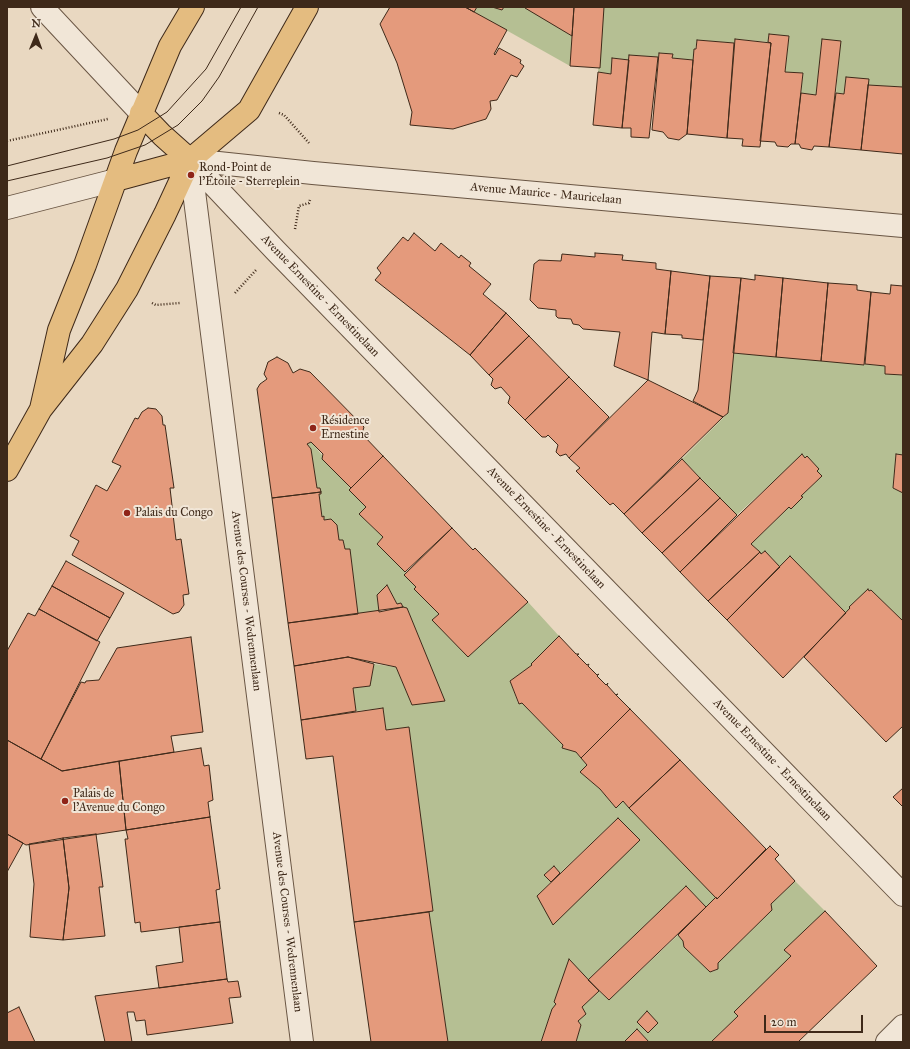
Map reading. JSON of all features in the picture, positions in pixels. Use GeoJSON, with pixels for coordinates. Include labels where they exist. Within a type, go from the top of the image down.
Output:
{"type":"FeatureCollection","features":[{"type":"Feature","properties":{"kind":"main road"},"geometry":{"type":"LineString","coordinates":[[41,409],[59,330],[85,265],[141,113],[170,46],[193,7]]}},
{"type":"Feature","properties":{"kind":"main road"},"geometry":{"type":"LineString","coordinates":[[7,470],[41,409],[92,344],[127,289],[165,214],[190,160],[249,110],[307,7]]}},
{"type":"Feature","properties":{"kind":"main road"},"geometry":{"type":"LineString","coordinates":[[141,113],[162,136],[190,160]]}},
{"type":"Feature","properties":{"kind":"main road"},"geometry":{"type":"LineString","coordinates":[[116,180],[190,160]]}},
{"type":"Feature","properties":{"kind":"street"},"geometry":{"type":"LineString","coordinates":[[46,11],[141,113]]}},
{"type":"Feature","properties":{"kind":"street","name":"Avenue Maurice - Mauricelaan"},"geometry":{"type":"LineString","coordinates":[[190,160],[313,173],[903,226]]}},
{"type":"Feature","properties":{"kind":"street","name":"Avenue Ernestine - Ernestinelaan"},"geometry":{"type":"LineString","coordinates":[[190,160],[275,250],[903,895]]}},
{"type":"Feature","properties":{"kind":"street","name":"Avenue des Courses - Wedrennenlaan"},"geometry":{"type":"LineString","coordinates":[[190,160],[302,1042]]}},
{"type":"Feature","properties":{"kind":"street"},"geometry":{"type":"LineString","coordinates":[[7,208],[116,180]]}},
{"type":"Feature","properties":{"kind":"street"},"geometry":{"type":"LineString","coordinates":[[887,1042],[903,1026]]}},
{"type":"Feature","properties":{"kind":"path"},"geometry":{"type":"LineString","coordinates":[[277,112],[284,115],[310,144]]}},
{"type":"Feature","properties":{"kind":"path"},"geometry":{"type":"LineString","coordinates":[[7,141],[91,122]]}},
{"type":"Feature","properties":{"kind":"path"},"geometry":{"type":"LineString","coordinates":[[294,232],[298,206],[309,203],[310,198]]}},
{"type":"Feature","properties":{"kind":"path"},"geometry":{"type":"LineString","coordinates":[[232,297],[258,268]]}},
{"type":"Feature","properties":{"kind":"path"},"geometry":{"type":"LineString","coordinates":[[149,302],[156,306],[184,303]]}},
{"type":"Feature","properties":{"kind":"green space"},"geometry":{"type":"Polygon","coordinates":[[[477,7],[492,7],[502,10],[504,7],[525,7],[572,36],[570,66],[474,12],[477,7]]]}},
{"type":"Feature","properties":{"kind":"green space"},"geometry":{"type":"Polygon","coordinates":[[[603,7],[903,7],[903,87],[868,85],[846,77],[844,94],[836,93],[840,42],[822,39],[816,95],[801,93],[803,73],[785,72],[789,36],[769,34],[768,42],[735,39],[735,43],[697,40],[693,60],[672,58],[673,54],[659,53],[658,57],[630,55],[629,60],[612,58],[611,74],[598,72],[603,7]]]}},
{"type":"Feature","properties":{"kind":"green space"},"geometry":{"type":"Polygon","coordinates":[[[733,353],[885,366],[885,374],[903,375],[903,455],[896,455],[893,488],[903,493],[903,621],[871,590],[868,590],[849,607],[850,608],[846,613],[790,556],[780,567],[765,551],[761,554],[751,544],[789,507],[802,497],[801,496],[822,476],[817,471],[819,469],[807,456],[805,458],[802,455],[737,515],[682,459],[728,413],[733,353]]]}},
{"type":"Feature","properties":{"kind":"green space"},"geometry":{"type":"Polygon","coordinates":[[[311,442],[366,507],[359,514],[383,537],[377,544],[406,573],[404,575],[416,587],[414,589],[439,614],[433,620],[468,656],[528,602],[559,636],[531,664],[532,665],[510,681],[518,703],[522,703],[563,745],[562,748],[576,752],[587,765],[580,772],[600,789],[616,808],[623,801],[716,897],[706,907],[686,886],[588,980],[552,1009],[541,1042],[448,1042],[429,912],[433,911],[409,727],[386,730],[383,708],[356,711],[353,688],[370,686],[374,664],[396,667],[412,705],[444,700],[407,608],[403,607],[401,603],[397,604],[387,585],[377,595],[379,612],[358,614],[350,549],[345,549],[343,540],[339,540],[337,525],[331,519],[324,520],[324,517],[322,517],[319,494],[321,494],[320,488],[317,488],[311,449],[307,444],[311,442]],[[618,818],[560,873],[554,866],[544,875],[551,882],[537,896],[640,840],[618,818]]]}},
{"type":"Feature","properties":{"kind":"green space"},"geometry":{"type":"Polygon","coordinates":[[[795,881],[825,911],[785,950],[791,956],[738,1016],[711,1042],[649,1042],[637,1029],[624,1042],[576,1042],[581,1025],[578,1021],[586,1014],[582,1007],[599,991],[609,1000],[678,935],[683,941],[684,947],[710,972],[718,969],[718,963],[772,910],[771,904],[795,881]]]}},
{"type":"Feature","properties":{"kind":"building"},"geometry":{"type":"Polygon","coordinates":[[[390,7],[465,7],[507,30],[494,54],[495,55],[499,48],[521,60],[520,63],[524,66],[517,77],[511,75],[497,100],[490,101],[491,109],[486,119],[453,129],[410,125],[412,112],[397,63],[380,24],[390,7]]]}},
{"type":"Feature","properties":{"kind":"building"},"geometry":{"type":"Polygon","coordinates":[[[465,7],[477,7],[474,12],[465,7]]]}},
{"type":"Feature","properties":{"kind":"building"},"geometry":{"type":"Polygon","coordinates":[[[492,7],[504,7],[502,10],[492,7]]]}},
{"type":"Feature","properties":{"kind":"building"},"geometry":{"type":"Polygon","coordinates":[[[574,7],[572,36],[525,8],[574,7]]]}},
{"type":"Feature","properties":{"kind":"building"},"geometry":{"type":"Polygon","coordinates":[[[574,7],[604,7],[600,68],[570,66],[574,7]]]}},
{"type":"Feature","properties":{"kind":"building"},"geometry":{"type":"Polygon","coordinates":[[[769,34],[789,36],[785,72],[803,73],[795,144],[791,144],[788,147],[777,146],[775,142],[760,141],[771,43],[768,42],[769,34]]]}},
{"type":"Feature","properties":{"kind":"building"},"geometry":{"type":"Polygon","coordinates":[[[735,39],[771,43],[760,147],[742,146],[743,139],[727,138],[735,39]]]}},
{"type":"Feature","properties":{"kind":"building"},"geometry":{"type":"Polygon","coordinates":[[[822,39],[841,41],[829,147],[814,146],[812,150],[801,148],[799,144],[795,144],[801,93],[816,95],[822,39]]]}},
{"type":"Feature","properties":{"kind":"building"},"geometry":{"type":"Polygon","coordinates":[[[697,40],[734,43],[727,138],[687,134],[694,49],[696,49],[697,40]]]}},
{"type":"Feature","properties":{"kind":"building"},"geometry":{"type":"Polygon","coordinates":[[[659,53],[673,54],[672,58],[693,60],[687,134],[679,140],[668,138],[663,132],[652,130],[659,53]]]}},
{"type":"Feature","properties":{"kind":"building"},"geometry":{"type":"Polygon","coordinates":[[[629,55],[658,57],[649,138],[631,137],[631,128],[622,128],[629,55]]]}},
{"type":"Feature","properties":{"kind":"building"},"geometry":{"type":"Polygon","coordinates":[[[612,58],[629,60],[622,128],[593,125],[598,72],[611,74],[612,58]]]}},
{"type":"Feature","properties":{"kind":"building"},"geometry":{"type":"Polygon","coordinates":[[[846,77],[869,79],[861,150],[829,147],[836,93],[844,94],[846,77]]]}},
{"type":"Feature","properties":{"kind":"building"},"geometry":{"type":"Polygon","coordinates":[[[868,85],[903,87],[903,154],[861,150],[868,85]]]}},
{"type":"Feature","properties":{"kind":"building"},"geometry":{"type":"Polygon","coordinates":[[[414,233],[435,251],[441,243],[459,258],[461,255],[471,263],[469,266],[491,284],[483,294],[506,313],[470,355],[375,280],[381,273],[377,268],[403,237],[408,241],[414,233]]]}},
{"type":"Feature","properties":{"kind":"building"},"geometry":{"type":"Polygon","coordinates":[[[595,253],[623,255],[622,260],[656,263],[656,269],[671,271],[665,334],[652,332],[648,380],[614,366],[620,332],[583,329],[579,325],[573,324],[571,319],[558,318],[556,316],[556,310],[538,308],[530,300],[534,264],[539,260],[561,261],[562,254],[595,257],[595,253]]]}},
{"type":"Feature","properties":{"kind":"building"},"geometry":{"type":"Polygon","coordinates":[[[671,271],[710,276],[703,340],[682,338],[682,335],[665,334],[671,271]]]}},
{"type":"Feature","properties":{"kind":"building"},"geometry":{"type":"Polygon","coordinates":[[[755,275],[783,278],[776,357],[733,353],[741,278],[755,280],[755,275]]]}},
{"type":"Feature","properties":{"kind":"building"},"geometry":{"type":"Polygon","coordinates":[[[710,276],[741,278],[728,413],[723,417],[693,401],[698,390],[710,276]]]}},
{"type":"Feature","properties":{"kind":"building"},"geometry":{"type":"Polygon","coordinates":[[[783,278],[828,283],[821,361],[776,357],[783,278]]]}},
{"type":"Feature","properties":{"kind":"building"},"geometry":{"type":"Polygon","coordinates":[[[828,283],[857,285],[857,290],[871,292],[864,365],[821,361],[828,283]]]}},
{"type":"Feature","properties":{"kind":"building"},"geometry":{"type":"Polygon","coordinates":[[[891,285],[903,286],[903,375],[885,374],[885,366],[865,364],[871,292],[890,294],[891,285]]]}},
{"type":"Feature","properties":{"kind":"building"},"geometry":{"type":"Polygon","coordinates":[[[506,313],[529,336],[489,375],[470,355],[506,313]]]}},
{"type":"Feature","properties":{"kind":"building"},"geometry":{"type":"Polygon","coordinates":[[[529,336],[569,377],[525,420],[508,403],[510,397],[501,387],[495,389],[491,385],[493,379],[489,375],[529,336]]]}},
{"type":"Feature","properties":{"kind":"building","name":"Résidence Ernestine"},"geometry":{"type":"Polygon","coordinates":[[[277,357],[288,363],[293,373],[300,369],[310,372],[364,427],[362,434],[383,456],[351,488],[322,459],[323,454],[311,442],[307,444],[311,449],[317,488],[320,488],[321,492],[272,498],[257,389],[260,384],[267,379],[264,374],[268,362],[277,357]]]}},
{"type":"Feature","properties":{"kind":"building"},"geometry":{"type":"Polygon","coordinates":[[[569,377],[609,417],[569,458],[566,454],[560,456],[556,452],[558,445],[548,435],[546,437],[542,437],[525,420],[569,377]]]}},
{"type":"Feature","properties":{"kind":"building"},"geometry":{"type":"Polygon","coordinates":[[[648,380],[723,417],[624,514],[613,503],[610,505],[576,471],[580,468],[569,458],[648,380]]]}},
{"type":"Feature","properties":{"kind":"building","name":"Palais du Congo"},"geometry":{"type":"Polygon","coordinates":[[[148,408],[156,409],[162,416],[163,425],[165,425],[174,488],[170,488],[176,540],[181,539],[189,594],[183,595],[184,605],[179,612],[173,614],[72,555],[79,541],[70,536],[96,485],[107,491],[121,466],[112,462],[135,418],[138,419],[142,412],[148,408]]]}},
{"type":"Feature","properties":{"kind":"building"},"geometry":{"type":"Polygon","coordinates":[[[802,454],[805,458],[807,456],[819,469],[817,471],[822,476],[801,496],[803,497],[791,509],[789,507],[751,544],[760,552],[708,601],[680,572],[802,454]]]}},
{"type":"Feature","properties":{"kind":"building"},"geometry":{"type":"Polygon","coordinates":[[[896,454],[903,455],[903,493],[893,488],[896,454]]]}},
{"type":"Feature","properties":{"kind":"building"},"geometry":{"type":"Polygon","coordinates":[[[383,456],[452,528],[405,572],[377,544],[383,537],[359,514],[366,507],[349,490],[383,456]]]}},
{"type":"Feature","properties":{"kind":"building"},"geometry":{"type":"Polygon","coordinates":[[[682,459],[700,478],[642,533],[624,514],[682,459]]]}},
{"type":"Feature","properties":{"kind":"building"},"geometry":{"type":"Polygon","coordinates":[[[700,478],[720,498],[662,553],[642,533],[700,478]]]}},
{"type":"Feature","properties":{"kind":"building"},"geometry":{"type":"Polygon","coordinates":[[[321,492],[321,494],[319,494],[322,517],[324,516],[324,520],[331,519],[337,525],[339,540],[343,540],[345,549],[350,549],[358,614],[288,623],[272,498],[321,492]]]}},
{"type":"Feature","properties":{"kind":"building"},"geometry":{"type":"Polygon","coordinates":[[[720,498],[737,515],[680,572],[662,553],[720,498]]]}},
{"type":"Feature","properties":{"kind":"building"},"geometry":{"type":"Polygon","coordinates":[[[452,528],[473,550],[475,548],[528,602],[468,657],[432,620],[439,614],[414,589],[416,587],[404,575],[452,528]]]}},
{"type":"Feature","properties":{"kind":"building"},"geometry":{"type":"Polygon","coordinates":[[[765,551],[780,567],[727,620],[708,601],[760,552],[761,554],[765,551]]]}},
{"type":"Feature","properties":{"kind":"building"},"geometry":{"type":"Polygon","coordinates":[[[790,556],[846,613],[783,678],[727,620],[790,556]]]}},
{"type":"Feature","properties":{"kind":"building"},"geometry":{"type":"Polygon","coordinates":[[[66,561],[124,593],[110,618],[52,586],[66,561]]]}},
{"type":"Feature","properties":{"kind":"building"},"geometry":{"type":"Polygon","coordinates":[[[387,585],[397,604],[401,603],[403,607],[379,612],[377,595],[387,585]]]}},
{"type":"Feature","properties":{"kind":"building"},"geometry":{"type":"Polygon","coordinates":[[[52,586],[110,618],[97,641],[39,609],[52,586]]]}},
{"type":"Feature","properties":{"kind":"building"},"geometry":{"type":"Polygon","coordinates":[[[868,589],[869,591],[871,590],[903,621],[903,726],[886,742],[804,657],[850,608],[849,607],[868,589]]]}},
{"type":"Feature","properties":{"kind":"building"},"geometry":{"type":"Polygon","coordinates":[[[403,607],[407,608],[445,701],[412,705],[396,667],[348,657],[294,666],[288,623],[403,607]]]}},
{"type":"Feature","properties":{"kind":"building"},"geometry":{"type":"Polygon","coordinates":[[[39,609],[100,642],[41,759],[7,740],[7,651],[28,613],[35,616],[39,609]]]}},
{"type":"Feature","properties":{"kind":"building"},"geometry":{"type":"Polygon","coordinates":[[[559,636],[576,654],[579,654],[577,655],[587,665],[589,664],[588,666],[597,675],[599,674],[597,676],[606,685],[608,683],[607,685],[630,709],[581,758],[576,752],[562,748],[563,745],[522,703],[519,704],[510,681],[532,665],[531,664],[559,636]]]}},
{"type":"Feature","properties":{"kind":"building"},"geometry":{"type":"Polygon","coordinates":[[[191,637],[203,732],[171,736],[174,752],[62,771],[41,759],[81,682],[85,683],[86,681],[99,680],[117,648],[191,637]]]}},
{"type":"Feature","properties":{"kind":"building"},"geometry":{"type":"Polygon","coordinates":[[[348,657],[374,664],[370,686],[353,688],[356,711],[301,720],[294,666],[348,657]]]}},
{"type":"Feature","properties":{"kind":"building"},"geometry":{"type":"Polygon","coordinates":[[[383,708],[386,730],[409,727],[433,911],[354,922],[333,756],[306,759],[301,720],[383,708]]]}},
{"type":"Feature","properties":{"kind":"building"},"geometry":{"type":"Polygon","coordinates":[[[630,709],[680,760],[629,808],[623,801],[616,808],[600,789],[580,772],[587,765],[581,758],[630,709]]]}},
{"type":"Feature","properties":{"kind":"building","name":"Palais de l'Avenue du Congo"},"geometry":{"type":"Polygon","coordinates":[[[7,740],[62,771],[119,761],[126,830],[26,845],[7,834],[7,740]]]}},
{"type":"Feature","properties":{"kind":"building"},"geometry":{"type":"Polygon","coordinates":[[[201,748],[204,766],[209,765],[213,800],[208,802],[210,817],[126,830],[119,761],[201,748]]]}},
{"type":"Feature","properties":{"kind":"building"},"geometry":{"type":"Polygon","coordinates":[[[680,760],[766,849],[717,899],[629,808],[680,760]]]}},
{"type":"Feature","properties":{"kind":"building"},"geometry":{"type":"Polygon","coordinates":[[[903,788],[903,807],[893,797],[903,788]]]}},
{"type":"Feature","properties":{"kind":"building"},"geometry":{"type":"Polygon","coordinates":[[[210,817],[220,889],[216,890],[220,922],[141,932],[140,922],[135,923],[125,839],[128,839],[126,830],[210,817]]]}},
{"type":"Feature","properties":{"kind":"building"},"geometry":{"type":"Polygon","coordinates":[[[618,818],[640,840],[553,925],[537,896],[618,818]]]}},
{"type":"Feature","properties":{"kind":"building"},"geometry":{"type":"Polygon","coordinates":[[[7,834],[23,843],[7,872],[7,834]]]}},
{"type":"Feature","properties":{"kind":"building"},"geometry":{"type":"Polygon","coordinates":[[[96,834],[103,887],[99,887],[105,936],[63,940],[69,888],[63,838],[96,834]]]}},
{"type":"Feature","properties":{"kind":"building"},"geometry":{"type":"Polygon","coordinates":[[[63,838],[69,888],[63,940],[30,937],[34,884],[29,844],[63,838]]]}},
{"type":"Feature","properties":{"kind":"building"},"geometry":{"type":"Polygon","coordinates":[[[770,846],[779,855],[775,859],[795,881],[771,904],[772,910],[718,963],[718,969],[710,972],[684,947],[683,941],[678,935],[716,897],[717,899],[770,846]]]}},
{"type":"Feature","properties":{"kind":"building"},"geometry":{"type":"Polygon","coordinates":[[[554,866],[560,873],[551,882],[544,875],[554,866]]]}},
{"type":"Feature","properties":{"kind":"building"},"geometry":{"type":"Polygon","coordinates":[[[686,886],[706,907],[609,1000],[588,980],[686,886]]]}},
{"type":"Feature","properties":{"kind":"building"},"geometry":{"type":"Polygon","coordinates":[[[825,911],[877,966],[798,1042],[711,1042],[738,1016],[734,1012],[791,956],[784,950],[825,911]]]}},
{"type":"Feature","properties":{"kind":"building"},"geometry":{"type":"Polygon","coordinates":[[[429,912],[448,1042],[371,1042],[354,922],[429,912]]]}},
{"type":"Feature","properties":{"kind":"building"},"geometry":{"type":"Polygon","coordinates":[[[220,922],[227,979],[159,988],[156,966],[183,962],[179,927],[220,922]]]}},
{"type":"Feature","properties":{"kind":"building"},"geometry":{"type":"Polygon","coordinates":[[[569,959],[599,991],[582,1007],[586,1014],[578,1021],[581,1025],[576,1042],[541,1042],[552,1009],[556,1004],[554,1002],[569,959]]]}},
{"type":"Feature","properties":{"kind":"building"},"geometry":{"type":"Polygon","coordinates":[[[227,979],[228,982],[238,981],[241,997],[229,998],[233,1023],[147,1035],[145,1020],[136,1021],[134,1012],[127,1012],[132,1042],[105,1042],[95,996],[227,979]]]}},
{"type":"Feature","properties":{"kind":"building"},"geometry":{"type":"Polygon","coordinates":[[[19,1007],[35,1042],[7,1042],[7,1013],[19,1007]]]}},
{"type":"Feature","properties":{"kind":"building"},"geometry":{"type":"Polygon","coordinates":[[[647,1011],[658,1023],[648,1033],[637,1022],[647,1011]]]}},
{"type":"Feature","properties":{"kind":"building"},"geometry":{"type":"Polygon","coordinates":[[[637,1029],[649,1042],[624,1042],[637,1029]]]}},
{"type":"Feature","properties":{"kind":"tram line"},"geometry":{"type":"LineString","coordinates":[[7,166],[114,139],[138,130],[167,112],[206,69],[241,7]]}},
{"type":"Feature","properties":{"kind":"tram line"},"geometry":{"type":"LineString","coordinates":[[7,181],[107,158],[145,145],[178,125],[202,101],[219,77],[258,7]]}},
{"type":"Feature","properties":{"kind":"place","name":"Rond-Point de l'Étoile - Sterreplein"},"geometry":{"type":"Point","coordinates":[191,175]}},
{"type":"Feature","properties":{"kind":"place","name":"Résidence Ernestine"},"geometry":{"type":"Point","coordinates":[313,428]}},
{"type":"Feature","properties":{"kind":"place","name":"Palais du Congo"},"geometry":{"type":"Point","coordinates":[127,513]}},
{"type":"Feature","properties":{"kind":"place","name":"Palais de l'Avenue du Congo"},"geometry":{"type":"Point","coordinates":[65,801]}}]}
